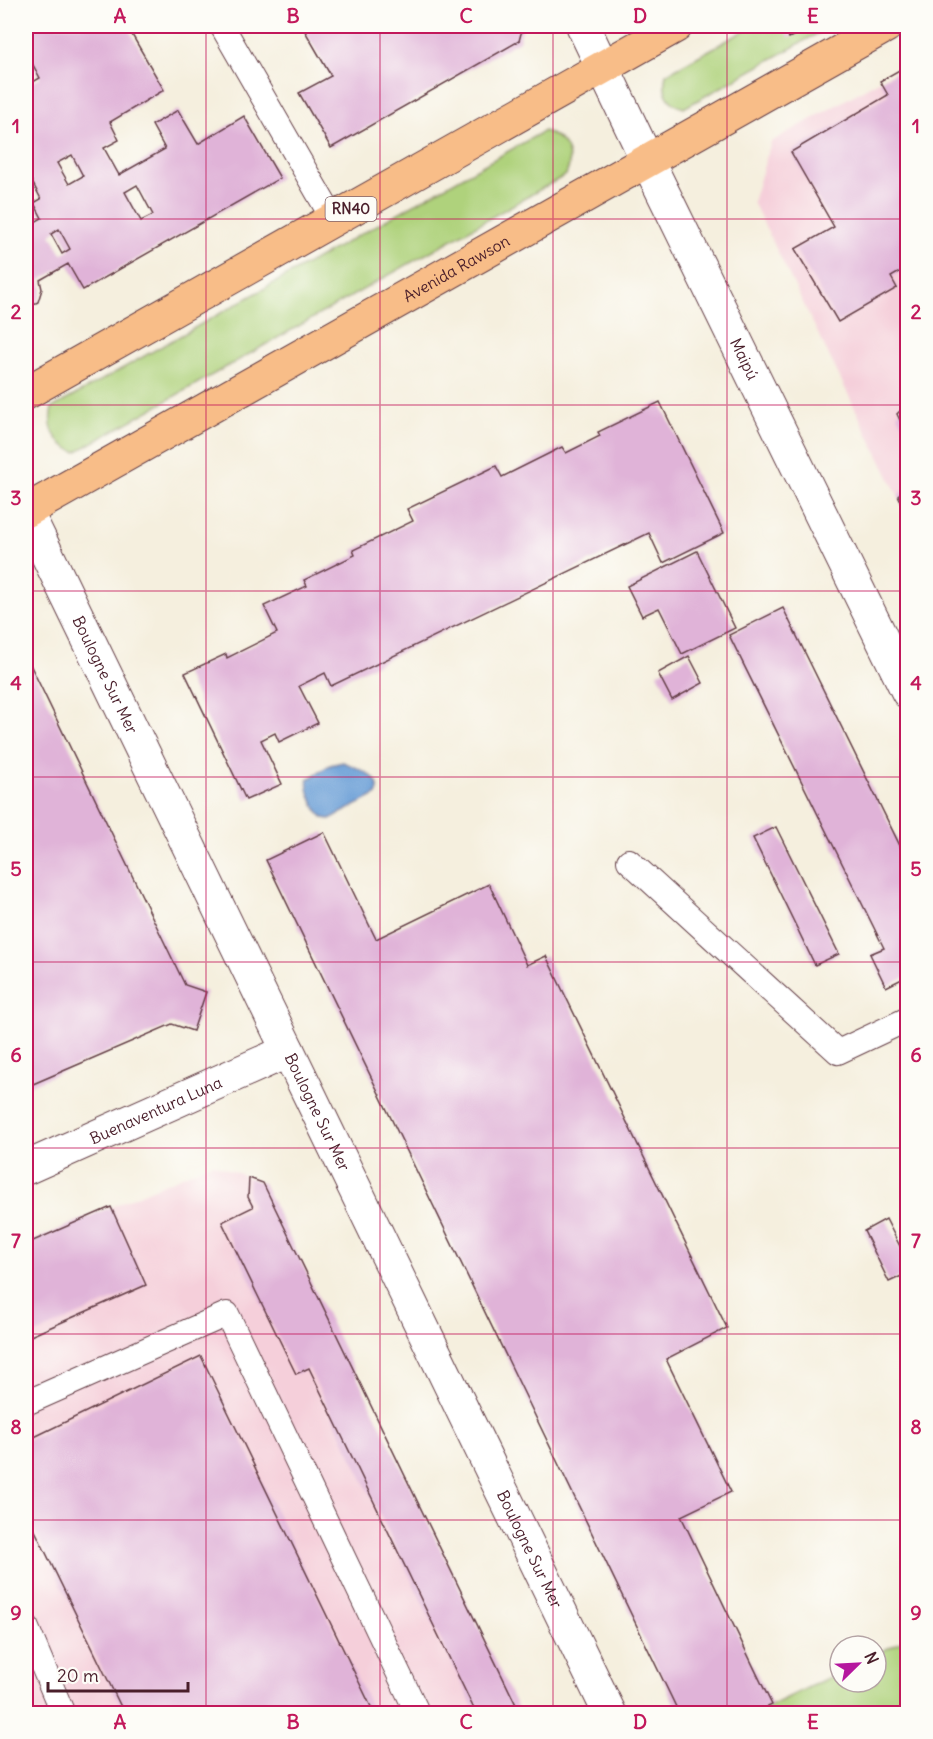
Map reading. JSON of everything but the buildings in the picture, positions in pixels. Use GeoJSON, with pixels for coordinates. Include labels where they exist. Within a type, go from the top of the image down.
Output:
{"type":"FeatureCollection","features":[{"type":"Feature","properties":{"kind":"main road","name":"RN40"},"geometry":{"type":"LineString","coordinates":[[26,393],[676,26]]}},
{"type":"Feature","properties":{"kind":"main road","name":"Avenida Rawson"},"geometry":{"type":"LineString","coordinates":[[26,511],[886,26]]}},
{"type":"Feature","properties":{"kind":"street","name":"Maipú"},"geometry":{"type":"LineString","coordinates":[[583,26],[908,692]]}},
{"type":"Feature","properties":{"kind":"street","name":"Boulogne Sur Mer"},"geometry":{"type":"LineString","coordinates":[[26,511],[610,1713]]}},
{"type":"Feature","properties":{"kind":"street","name":"Buenaventura Luna"},"geometry":{"type":"LineString","coordinates":[[26,1168],[288,1051]]}},
{"type":"Feature","properties":{"kind":"lane"},"geometry":{"type":"LineString","coordinates":[[222,26],[333,219]]}},
{"type":"Feature","properties":{"kind":"lane"},"geometry":{"type":"LineString","coordinates":[[629,861],[838,1052],[908,1020]]}},
{"type":"Feature","properties":{"kind":"lane"},"geometry":{"type":"LineString","coordinates":[[26,1403],[227,1314],[418,1713]]}},
{"type":"Feature","properties":{"kind":"lane"},"geometry":{"type":"LineString","coordinates":[[26,1626],[63,1713]]}},
{"type":"Feature","properties":{"kind":"shaded area"},"geometry":{"type":"Polygon","coordinates":[[[907,65],[908,487],[898,495],[753,202],[771,142],[907,65]]]}},
{"type":"Feature","properties":{"kind":"shaded area"},"geometry":{"type":"Polygon","coordinates":[[[212,1163],[263,1183],[520,1713],[26,1713],[26,1244],[212,1163]]]}},
{"type":"Feature","properties":{"kind":"green space"},"geometry":{"type":"Polygon","coordinates":[[[753,26],[831,26],[684,108],[670,100],[665,91],[666,74],[753,26]]]}},
{"type":"Feature","properties":{"kind":"green space"},"geometry":{"type":"Polygon","coordinates":[[[544,131],[557,138],[566,148],[569,161],[566,175],[76,452],[58,440],[52,429],[52,408],[544,131]]]}},
{"type":"Feature","properties":{"kind":"green space"},"geometry":{"type":"Polygon","coordinates":[[[907,1639],[907,1713],[756,1713],[828,1678],[828,1694],[888,1694],[888,1648],[907,1639]]]}},
{"type":"Feature","properties":{"kind":"water"},"geometry":{"type":"Polygon","coordinates":[[[343,762],[369,774],[374,779],[378,789],[376,795],[330,819],[323,818],[314,805],[307,784],[308,779],[330,765],[343,762]]]}}]}
